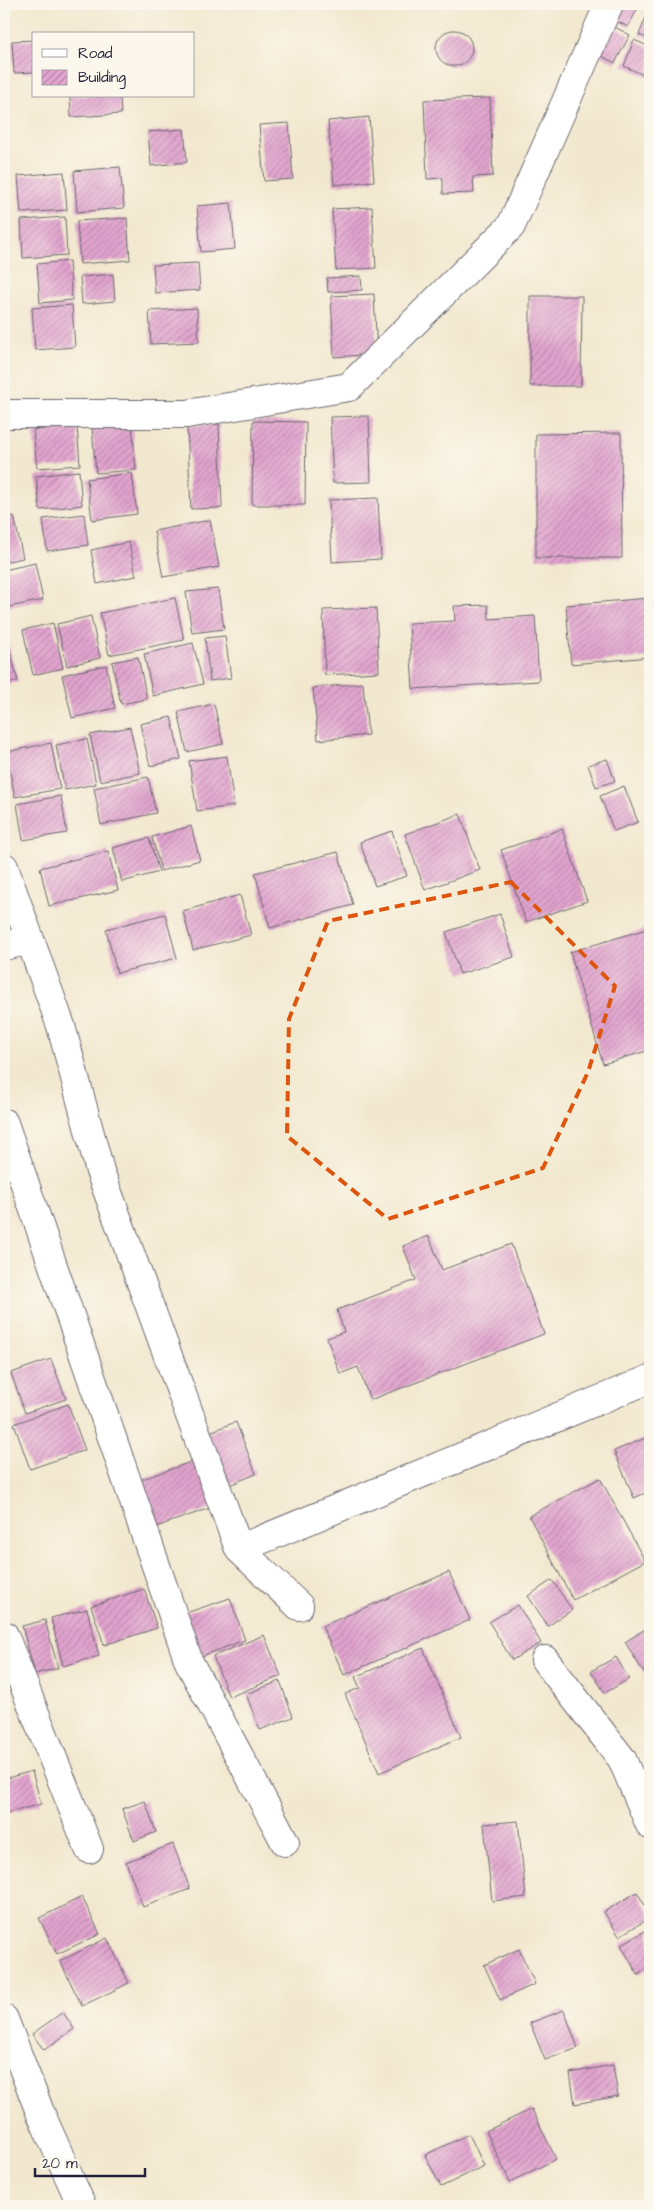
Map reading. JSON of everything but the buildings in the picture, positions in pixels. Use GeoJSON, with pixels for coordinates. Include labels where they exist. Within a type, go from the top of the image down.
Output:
{"type":"FeatureCollection","features":[{"type":"Feature","properties":{"kind":"street"},"geometry":{"type":"LineString","coordinates":[[4,414],[187,414],[349,387],[511,226],[609,4]]}},
{"type":"Feature","properties":{"kind":"street"},"geometry":{"type":"LineString","coordinates":[[4,867],[61,1026],[100,1172],[239,1549],[299,1606]]}},
{"type":"Feature","properties":{"kind":"street"},"geometry":{"type":"LineString","coordinates":[[4,946],[30,940]]}},
{"type":"Feature","properties":{"kind":"street"},"geometry":{"type":"LineString","coordinates":[[4,1123],[189,1662],[285,1842]]}},
{"type":"Feature","properties":{"kind":"street"},"geometry":{"type":"LineString","coordinates":[[239,1549],[650,1379]]}},
{"type":"Feature","properties":{"kind":"street"},"geometry":{"type":"LineString","coordinates":[[4,1635],[89,1849]]}},
{"type":"Feature","properties":{"kind":"street"},"geometry":{"type":"LineString","coordinates":[[545,1660],[622,1759],[650,1825]]}},
{"type":"Feature","properties":{"kind":"street"},"geometry":{"type":"LineString","coordinates":[[4,2019],[40,2112],[82,2206]]}},
{"type":"Feature","properties":{"kind":"highlighted area"},"geometry":{"type":"Polygon","coordinates":[[[511,882],[615,986],[588,1072],[543,1168],[388,1219],[287,1136],[289,1019],[328,921],[511,882]]]}}]}
